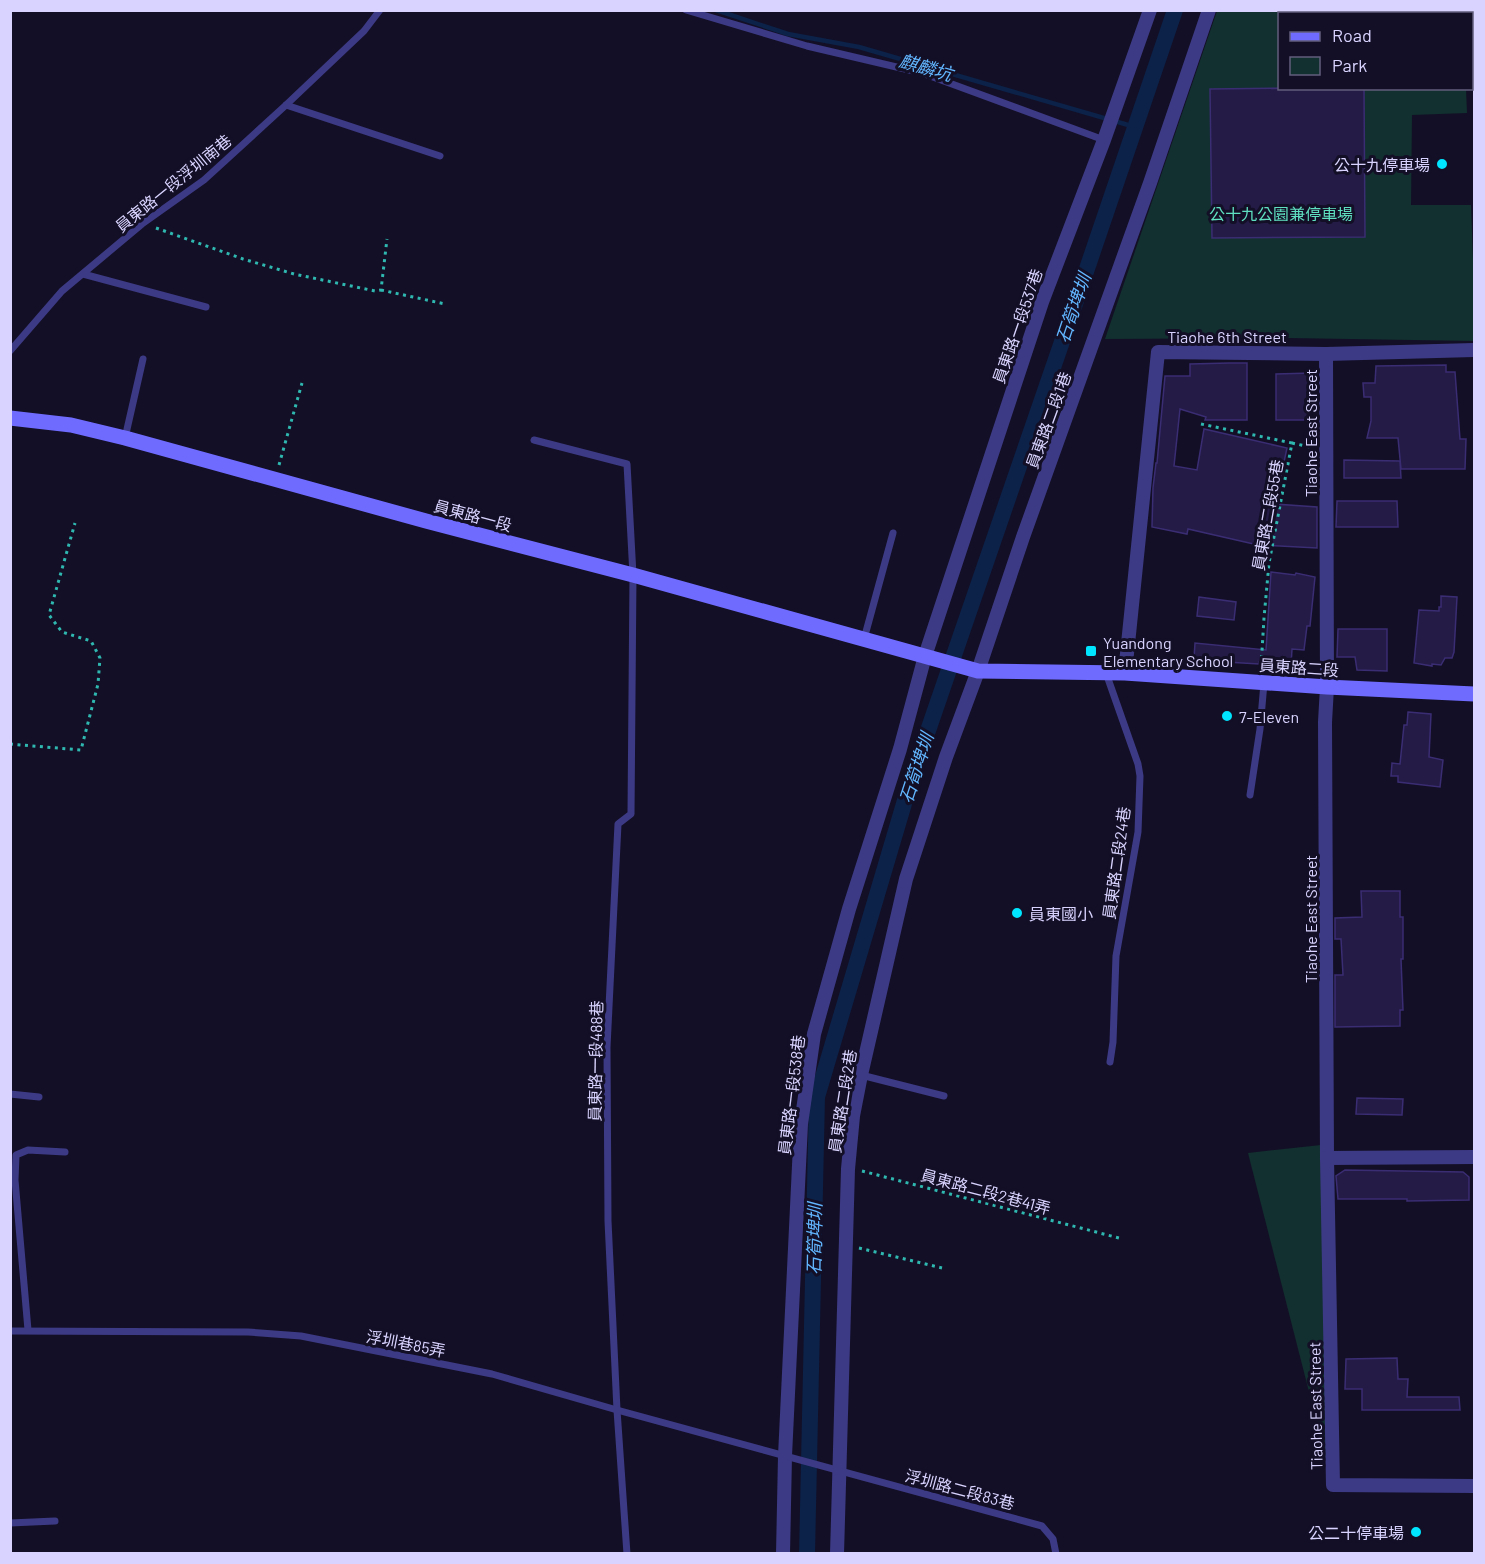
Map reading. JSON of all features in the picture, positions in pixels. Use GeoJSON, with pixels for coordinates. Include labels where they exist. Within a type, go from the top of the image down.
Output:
{"type":"FeatureCollection","features":[{"type":"Feature","properties":{"kind":"main road","name":"員東路一段"},"geometry":{"type":"LineString","coordinates":[[10,418],[71,425],[125,438],[978,671]]}},
{"type":"Feature","properties":{"kind":"main road","name":"員東路二段"},"geometry":{"type":"LineString","coordinates":[[978,671],[1125,673],[1327,687],[1474,694]]}},
{"type":"Feature","properties":{"kind":"street","name":"員東路一段537巷"},"geometry":{"type":"LineString","coordinates":[[925,656],[1042,302],[1104,140],[1150,10]]}},
{"type":"Feature","properties":{"kind":"street","name":"員東路二段1巷"},"geometry":{"type":"LineString","coordinates":[[978,671],[1019,548],[1150,183],[1209,10]]}},
{"type":"Feature","properties":{"kind":"street","name":"Tiaohe 6th Street"},"geometry":{"type":"LineString","coordinates":[[1125,673],[1158,352],[1326,354],[1474,350]]}},
{"type":"Feature","properties":{"kind":"street","name":"Tiaohe East Street"},"geometry":{"type":"LineString","coordinates":[[1326,354],[1327,1158],[1333,1485],[1474,1486]]}},
{"type":"Feature","properties":{"kind":"street","name":"員東路一段538巷"},"geometry":{"type":"LineString","coordinates":[[783,1554],[785,1456],[801,1124],[814,1034],[849,909],[900,749],[925,656]]}},
{"type":"Feature","properties":{"kind":"street","name":"員東路二段2巷"},"geometry":{"type":"LineString","coordinates":[[837,1554],[845,1244],[853,1116],[906,879],[946,757],[978,671]]}},
{"type":"Feature","properties":{"kind":"street"},"geometry":{"type":"LineString","coordinates":[[1327,1158],[1474,1157]]}},
{"type":"Feature","properties":{"kind":"lane","name":"員東路一段浮圳南巷"},"geometry":{"type":"LineString","coordinates":[[10,351],[62,291],[142,224],[204,180],[364,31],[380,10]]}},
{"type":"Feature","properties":{"kind":"lane"},"geometry":{"type":"LineString","coordinates":[[686,10],[807,46],[922,73],[1104,140]]}},
{"type":"Feature","properties":{"kind":"lane"},"geometry":{"type":"LineString","coordinates":[[286,105],[440,156]]}},
{"type":"Feature","properties":{"kind":"lane"},"geometry":{"type":"LineString","coordinates":[[83,274],[206,307]]}},
{"type":"Feature","properties":{"kind":"lane"},"geometry":{"type":"LineString","coordinates":[[125,438],[143,359]]}},
{"type":"Feature","properties":{"kind":"lane"},"geometry":{"type":"LineString","coordinates":[[534,440],[627,464],[633,575]]}},
{"type":"Feature","properties":{"kind":"lane"},"geometry":{"type":"LineString","coordinates":[[864,639],[893,533]]}},
{"type":"Feature","properties":{"kind":"lane","name":"員東路一段488巷"},"geometry":{"type":"LineString","coordinates":[[627,1554],[608,1221],[607,1047],[618,824],[631,814],[633,575]]}},
{"type":"Feature","properties":{"kind":"lane","name":"員東路二段24巷"},"geometry":{"type":"LineString","coordinates":[[1106,673],[1138,764],[1140,776],[1138,832],[1116,956],[1113,1042],[1110,1062]]}},
{"type":"Feature","properties":{"kind":"lane"},"geometry":{"type":"LineString","coordinates":[[1250,795],[1264,683]]}},
{"type":"Feature","properties":{"kind":"lane"},"geometry":{"type":"LineString","coordinates":[[861,1075],[944,1096]]}},
{"type":"Feature","properties":{"kind":"lane"},"geometry":{"type":"LineString","coordinates":[[10,1094],[39,1097]]}},
{"type":"Feature","properties":{"kind":"lane"},"geometry":{"type":"LineString","coordinates":[[28,1330],[13,1180],[15,1155],[28,1150],[65,1152]]}},
{"type":"Feature","properties":{"kind":"lane","name":"浮圳巷85弄"},"geometry":{"type":"LineString","coordinates":[[10,1331],[248,1332],[301,1336],[492,1374],[785,1456]]}},
{"type":"Feature","properties":{"kind":"lane","name":"浮圳路二段83巷"},"geometry":{"type":"LineString","coordinates":[[785,1456],[1042,1526],[1053,1539],[1056,1554]]}},
{"type":"Feature","properties":{"kind":"lane"},"geometry":{"type":"LineString","coordinates":[[10,1522],[55,1521]]}},
{"type":"Feature","properties":{"kind":"path"},"geometry":{"type":"LineString","coordinates":[[142,224],[294,274],[445,304]]}},
{"type":"Feature","properties":{"kind":"path"},"geometry":{"type":"LineString","coordinates":[[381,290],[387,239]]}},
{"type":"Feature","properties":{"kind":"path"},"geometry":{"type":"LineString","coordinates":[[275,478],[302,383]]}},
{"type":"Feature","properties":{"kind":"path","name":"員東路二段55巷"},"geometry":{"type":"LineString","coordinates":[[1201,424],[1292,443],[1269,563],[1263,618],[1261,670],[1264,683]]}},
{"type":"Feature","properties":{"kind":"path"},"geometry":{"type":"LineString","coordinates":[[1292,443],[1326,450]]}},
{"type":"Feature","properties":{"kind":"path"},"geometry":{"type":"LineString","coordinates":[[10,744],[81,750],[98,684],[100,657],[91,642],[62,632],[49,615],[75,523]]}},
{"type":"Feature","properties":{"kind":"path","name":"員東路二段2巷41弄"},"geometry":{"type":"LineString","coordinates":[[848,1169],[1119,1238]]}},
{"type":"Feature","properties":{"kind":"path"},"geometry":{"type":"LineString","coordinates":[[845,1244],[942,1268]]}},
{"type":"Feature","properties":{"kind":"green space","name":"公十九公園兼停車場"},"geometry":{"type":"Polygon","coordinates":[[[1217,11],[1464,11],[1278,12],[1278,90],[1466,90],[1467,113],[1412,115],[1411,205],[1471,205],[1474,341],[1288,338],[1105,339],[1217,11]]]}},
{"type":"Feature","properties":{"kind":"green space"},"geometry":{"type":"Polygon","coordinates":[[[1321,1145],[1330,1474],[1248,1153],[1321,1145]]]}},
{"type":"Feature","properties":{"kind":"building"},"geometry":{"type":"Polygon","coordinates":[[[1210,89],[1364,90],[1365,237],[1212,238],[1210,89]]]}},
{"type":"Feature","properties":{"kind":"building"},"geometry":{"type":"Polygon","coordinates":[[[1247,363],[1247,420],[1205,420],[1206,417],[1180,409],[1174,466],[1197,470],[1204,429],[1287,448],[1275,504],[1317,507],[1317,548],[1258,545],[1188,529],[1187,534],[1152,527],[1153,488],[1165,376],[1190,376],[1190,364],[1247,363]]]}},
{"type":"Feature","properties":{"kind":"building"},"geometry":{"type":"Polygon","coordinates":[[[1446,365],[1446,372],[1455,372],[1460,439],[1466,439],[1465,469],[1401,469],[1398,438],[1367,438],[1371,421],[1371,397],[1364,397],[1363,383],[1375,383],[1376,366],[1446,365]]]}},
{"type":"Feature","properties":{"kind":"building"},"geometry":{"type":"Polygon","coordinates":[[[1311,373],[1311,420],[1276,420],[1276,374],[1311,373]]]}},
{"type":"Feature","properties":{"kind":"building"},"geometry":{"type":"Polygon","coordinates":[[[1344,460],[1400,461],[1401,478],[1344,478],[1344,460]]]}},
{"type":"Feature","properties":{"kind":"building"},"geometry":{"type":"Polygon","coordinates":[[[1337,501],[1397,501],[1398,527],[1336,527],[1337,501]]]}},
{"type":"Feature","properties":{"kind":"building"},"geometry":{"type":"Polygon","coordinates":[[[1271,572],[1295,575],[1296,573],[1315,577],[1310,626],[1307,626],[1304,650],[1292,649],[1291,666],[1194,658],[1195,643],[1266,650],[1271,572]]]}},
{"type":"Feature","properties":{"kind":"building"},"geometry":{"type":"Polygon","coordinates":[[[1441,596],[1457,597],[1452,658],[1445,658],[1441,665],[1414,663],[1419,610],[1439,611],[1441,596]]]}},
{"type":"Feature","properties":{"kind":"building"},"geometry":{"type":"Polygon","coordinates":[[[1199,597],[1236,602],[1234,620],[1197,616],[1199,597]]]}},
{"type":"Feature","properties":{"kind":"building"},"geometry":{"type":"Polygon","coordinates":[[[1338,629],[1387,629],[1387,671],[1357,670],[1355,657],[1337,657],[1338,629]]]}},
{"type":"Feature","properties":{"kind":"building"},"geometry":{"type":"Polygon","coordinates":[[[1408,712],[1431,714],[1429,757],[1443,760],[1440,787],[1398,782],[1398,776],[1391,776],[1392,763],[1400,764],[1404,725],[1407,725],[1408,712]]]}},
{"type":"Feature","properties":{"kind":"building"},"geometry":{"type":"Polygon","coordinates":[[[1361,891],[1400,891],[1400,917],[1403,917],[1403,959],[1401,959],[1403,1010],[1400,1010],[1400,1026],[1335,1027],[1335,975],[1343,975],[1341,939],[1335,939],[1335,918],[1362,917],[1361,891]]]}},
{"type":"Feature","properties":{"kind":"building"},"geometry":{"type":"Polygon","coordinates":[[[1357,1098],[1403,1099],[1402,1115],[1356,1114],[1357,1098]]]}},
{"type":"Feature","properties":{"kind":"building"},"geometry":{"type":"Polygon","coordinates":[[[1345,1170],[1463,1172],[1469,1177],[1469,1200],[1338,1199],[1336,1176],[1345,1170]]]}},
{"type":"Feature","properties":{"kind":"building"},"geometry":{"type":"Polygon","coordinates":[[[1397,1358],[1398,1379],[1408,1379],[1407,1397],[1459,1397],[1460,1410],[1362,1410],[1362,1389],[1345,1389],[1346,1359],[1397,1358]]]}},
{"type":"Feature","properties":{"kind":"waterway","name":"麒麟坑"},"geometry":{"type":"LineString","coordinates":[[716,10],[788,34],[859,47],[1135,127]]}},
{"type":"Feature","properties":{"kind":"waterway","name":"石筍埤圳"},"geometry":{"type":"LineString","coordinates":[[807,1554],[817,1097],[911,780],[1175,10]]}},
{"type":"Feature","properties":{"kind":"place","name":"公十九停車場"},"geometry":{"type":"Point","coordinates":[1442,164]}},
{"type":"Feature","properties":{"kind":"place","name":"Yuandong Elementary School"},"geometry":{"type":"Point","coordinates":[1091,651]}},
{"type":"Feature","properties":{"kind":"place","name":"7-Eleven"},"geometry":{"type":"Point","coordinates":[1227,716]}},
{"type":"Feature","properties":{"kind":"place","name":"員東國小"},"geometry":{"type":"Point","coordinates":[1017,913]}},
{"type":"Feature","properties":{"kind":"place","name":"公二十停車場"},"geometry":{"type":"Point","coordinates":[1416,1532]}}]}
